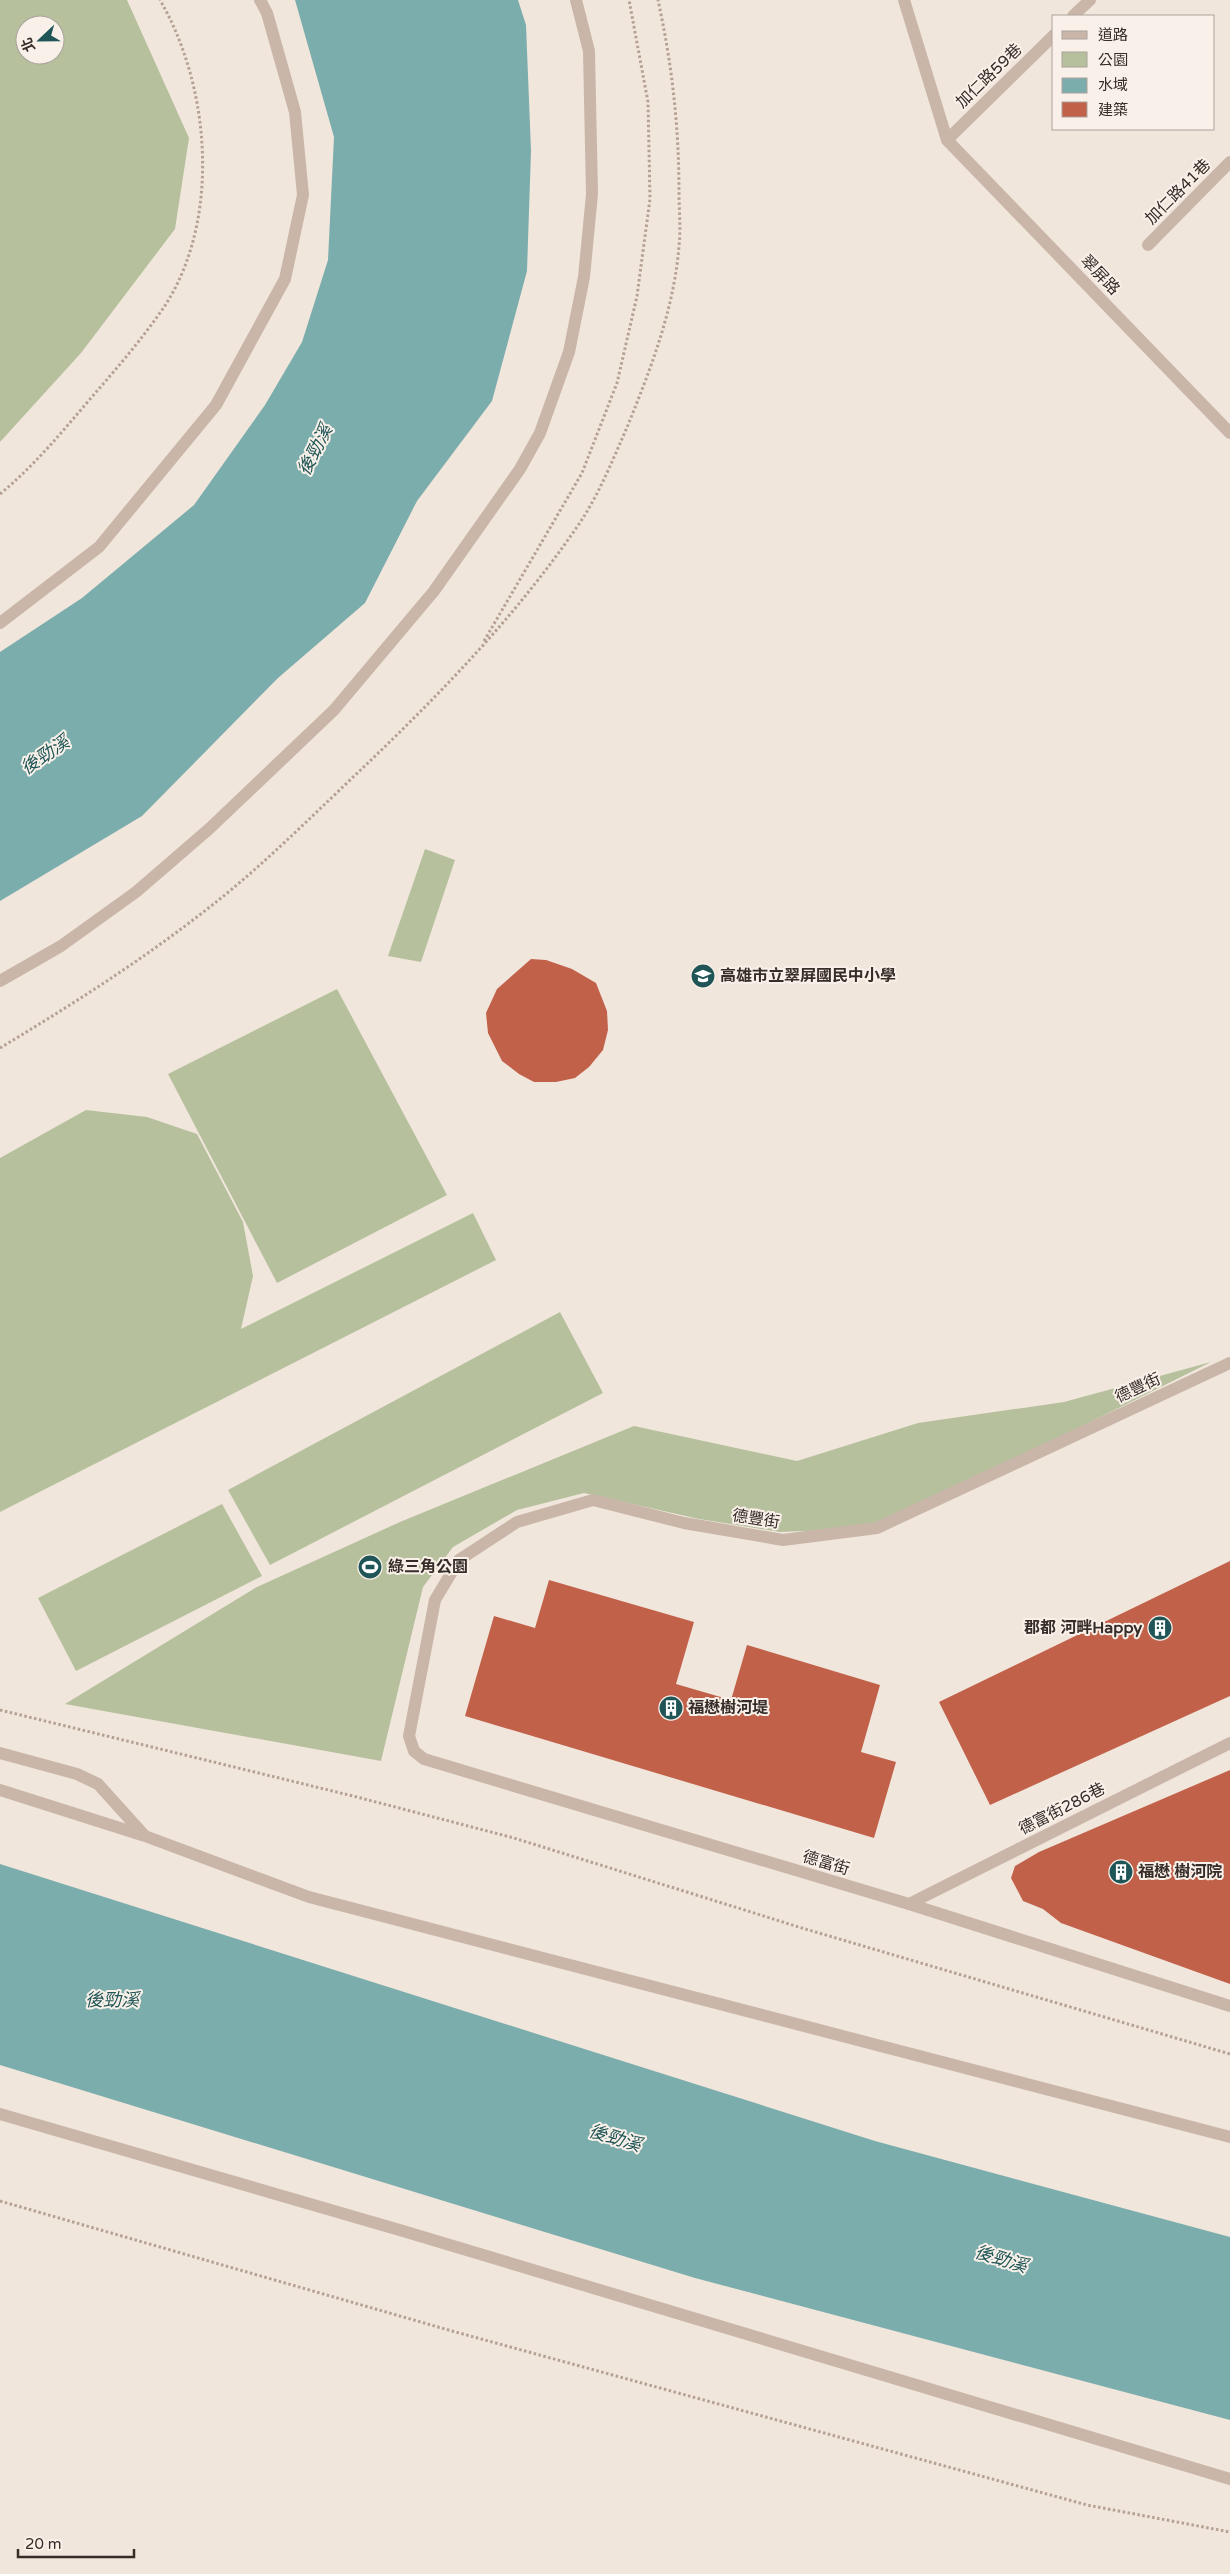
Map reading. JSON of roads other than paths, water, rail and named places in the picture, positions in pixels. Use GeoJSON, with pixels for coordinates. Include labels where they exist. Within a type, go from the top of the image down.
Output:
{"type":"FeatureCollection","features":[{"type":"Feature","properties":{"kind":"street"},"geometry":{"type":"LineString","coordinates":[[0,623],[100,547],[106,540],[216,405],[284,279],[303,195],[295,112],[267,13],[260,0]]}},
{"type":"Feature","properties":{"kind":"street"},"geometry":{"type":"LineString","coordinates":[[0,982],[61,946],[136,892],[209,830],[334,710],[434,592],[520,469],[540,433],[569,352],[584,277],[592,194],[589,51],[576,0]]}},
{"type":"Feature","properties":{"kind":"street"},"geometry":{"type":"LineString","coordinates":[[904,0],[947,140]]}},
{"type":"Feature","properties":{"kind":"street"},"geometry":{"type":"LineString","coordinates":[[1074,15],[1090,0]]}},
{"type":"Feature","properties":{"kind":"street","name":"加仁路59巷"},"geometry":{"type":"LineString","coordinates":[[947,140],[1052,37]]}},
{"type":"Feature","properties":{"kind":"street","name":"翠屏路"},"geometry":{"type":"LineString","coordinates":[[947,140],[1230,433]]}},
{"type":"Feature","properties":{"kind":"street","name":"加仁路41巷"},"geometry":{"type":"LineString","coordinates":[[1148,245],[1230,162]]}},
{"type":"Feature","properties":{"kind":"street","name":"德豐街"},"geometry":{"type":"LineString","coordinates":[[414,1751],[409,1736],[435,1600],[459,1560],[517,1522],[593,1500],[684,1523],[783,1540],[877,1528],[1230,1363]]}},
{"type":"Feature","properties":{"kind":"street","name":"德富街286巷"},"geometry":{"type":"LineString","coordinates":[[909,1904],[1230,1743]]}},
{"type":"Feature","properties":{"kind":"street","name":"德富街"},"geometry":{"type":"LineString","coordinates":[[414,1751],[424,1760],[909,1904],[1230,2006]]}},
{"type":"Feature","properties":{"kind":"street"},"geometry":{"type":"LineString","coordinates":[[0,1752],[77,1774],[98,1784],[145,1836]]}},
{"type":"Feature","properties":{"kind":"street"},"geometry":{"type":"LineString","coordinates":[[0,1790],[145,1836],[309,1896],[1230,2137]]}},
{"type":"Feature","properties":{"kind":"street"},"geometry":{"type":"LineString","coordinates":[[0,2114],[403,2231],[1230,2478]]}},
{"type":"Feature","properties":{"kind":"water","name":"後勁溪"},"geometry":{"type":"Polygon","coordinates":[[[295,0],[518,0],[526,25],[531,151],[527,271],[492,401],[417,501],[365,603],[278,678],[142,816],[0,901],[0,652],[82,598],[194,505],[265,405],[302,342],[328,260],[334,137],[295,0]]]}},
{"type":"Feature","properties":{"kind":"water","name":"後勁溪"},"geometry":{"type":"Polygon","coordinates":[[[0,1864],[875,2141],[1230,2237],[1230,2420],[695,2278],[0,2065],[0,1864]]]}},
{"type":"Feature","properties":{"kind":"place","name":"高雄市立翠屏國民中小學"},"geometry":{"type":"Point","coordinates":[703,976]}},
{"type":"Feature","properties":{"kind":"place","name":"綠三角公園"},"geometry":{"type":"Point","coordinates":[370,1567]}},
{"type":"Feature","properties":{"kind":"place","name":"郡都 河畔Happy"},"geometry":{"type":"Point","coordinates":[1160,1628]}},
{"type":"Feature","properties":{"kind":"place","name":"福懋樹河堤"},"geometry":{"type":"Point","coordinates":[671,1708]}},
{"type":"Feature","properties":{"kind":"place","name":"福懋 樹河院"},"geometry":{"type":"Point","coordinates":[1121,1872]}}]}
